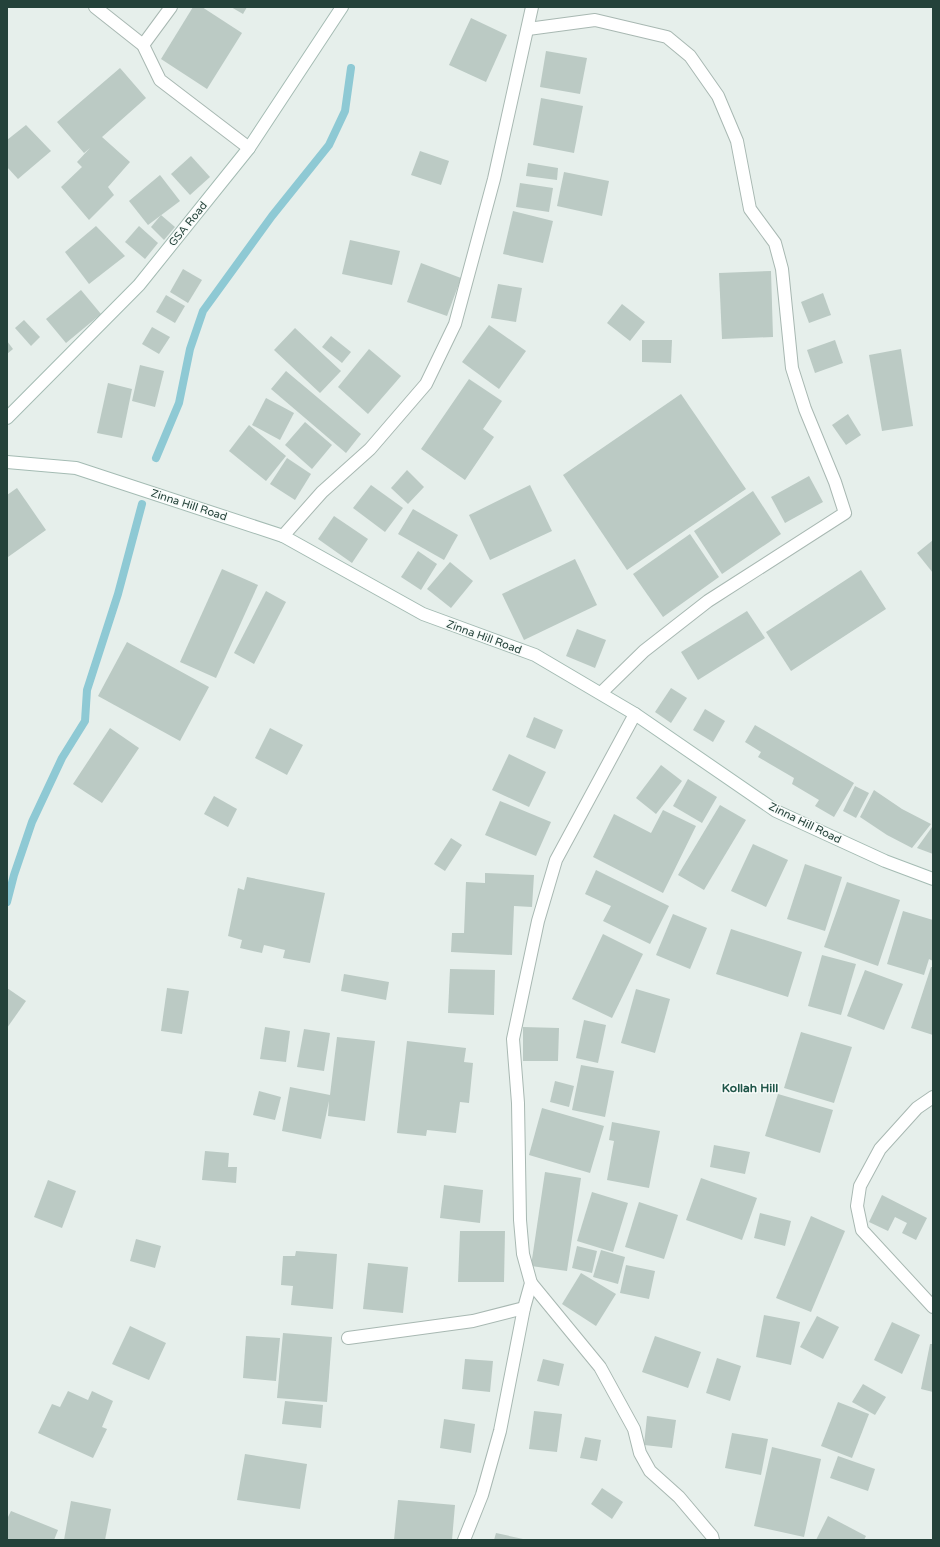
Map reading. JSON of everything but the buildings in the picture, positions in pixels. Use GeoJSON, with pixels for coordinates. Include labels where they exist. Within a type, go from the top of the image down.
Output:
{"type":"FeatureCollection","features":[{"type":"Feature","properties":{"kind":"street"},"geometry":{"type":"LineString","coordinates":[[95,7],[143,46],[160,80],[249,148]]}},
{"type":"Feature","properties":{"kind":"street"},"geometry":{"type":"LineString","coordinates":[[143,46],[171,7]]}},
{"type":"Feature","properties":{"kind":"street","name":"GSA Road"},"geometry":{"type":"LineString","coordinates":[[7,418],[139,285],[249,148],[342,7]]}},
{"type":"Feature","properties":{"kind":"street"},"geometry":{"type":"LineString","coordinates":[[283,536],[322,492],[370,449],[426,384],[456,324],[494,179],[532,7]]}},
{"type":"Feature","properties":{"kind":"street"},"geometry":{"type":"LineString","coordinates":[[528,29],[595,20],[667,37],[690,56],[718,96],[737,141],[750,209],[775,243],[782,269],[792,368],[805,409],[835,482],[845,513],[708,601],[644,651],[601,693]]}},
{"type":"Feature","properties":{"kind":"street","name":"Zinna Hill Road"},"geometry":{"type":"LineString","coordinates":[[7,462],[76,468],[283,536],[423,614],[534,655],[635,714],[776,811],[885,861],[933,879]]}},
{"type":"Feature","properties":{"kind":"street"},"geometry":{"type":"LineString","coordinates":[[635,714],[556,860],[538,921],[513,1039],[518,1103],[520,1220],[523,1254],[531,1283],[600,1367],[634,1429],[640,1453],[650,1471],[679,1497],[712,1536],[713,1540]]}},
{"type":"Feature","properties":{"kind":"street"},"geometry":{"type":"LineString","coordinates":[[933,1097],[917,1108],[880,1150],[860,1186],[857,1206],[862,1230],[933,1307]]}},
{"type":"Feature","properties":{"kind":"street"},"geometry":{"type":"LineString","coordinates":[[464,1540],[482,1495],[500,1431],[524,1308],[531,1283]]}},
{"type":"Feature","properties":{"kind":"street"},"geometry":{"type":"LineString","coordinates":[[348,1338],[473,1321],[524,1308]]}},
{"type":"Feature","properties":{"kind":"waterway"},"geometry":{"type":"LineString","coordinates":[[156,458],[179,403],[190,349],[203,311],[272,216],[329,145],[345,111],[351,68]]}},
{"type":"Feature","properties":{"kind":"waterway"},"geometry":{"type":"LineString","coordinates":[[7,902],[14,875],[32,822],[62,758],[85,721],[87,690],[118,594],[142,504]]}},
{"type":"Feature","properties":{"kind":"district","name":"Kollah Hill"},"geometry":{"type":"Point","coordinates":[750,1088]}}]}
